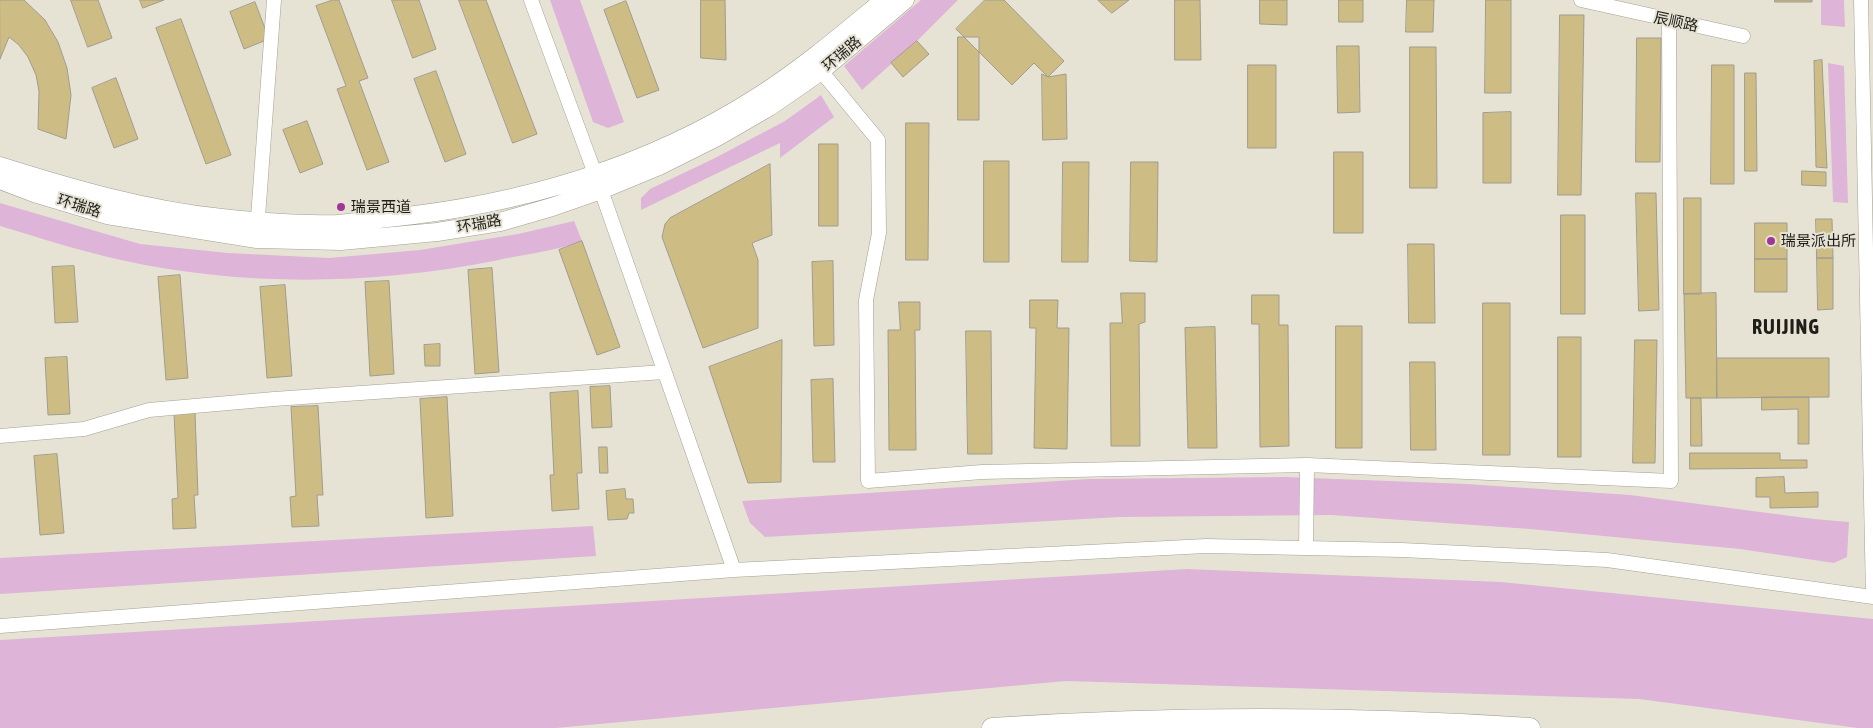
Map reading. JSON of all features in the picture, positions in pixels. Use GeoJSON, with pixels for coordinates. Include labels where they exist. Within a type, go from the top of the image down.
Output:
{"type":"FeatureCollection","features":[{"type":"Feature","properties":{"kind":"highway"},"geometry":{"type":"LineString","coordinates":[[992,728],[1228,719],[1459,723],[1530,728]]}},
{"type":"Feature","properties":{"kind":"main road","name":"环瑞路"},"geometry":{"type":"LineString","coordinates":[[0,180],[37,194],[107,215],[257,239],[341,241],[437,232],[500,222],[552,207],[706,127],[760,96],[834,42],[884,0]]}},
{"type":"Feature","properties":{"kind":"main road","name":"环瑞路"},"geometry":{"type":"LineString","coordinates":[[0,166],[76,190],[134,203],[219,218],[258,222],[336,224],[415,216],[464,208],[562,185],[598,182],[659,166],[718,137],[769,107],[821,71],[905,0]]}},
{"type":"Feature","properties":{"kind":"street"},"geometry":{"type":"LineString","coordinates":[[257,239],[274,0]]}},
{"type":"Feature","properties":{"kind":"street"},"geometry":{"type":"LineString","coordinates":[[531,0],[598,182],[734,570]]}},
{"type":"Feature","properties":{"kind":"street","name":"辰顺路"},"geometry":{"type":"LineString","coordinates":[[1581,0],[1743,36]]}},
{"type":"Feature","properties":{"kind":"street"},"geometry":{"type":"LineString","coordinates":[[0,626],[734,570],[1206,546],[1402,550],[1608,560],[1873,597],[1862,0]]}},
{"type":"Feature","properties":{"kind":"street"},"geometry":{"type":"LineString","coordinates":[[821,71],[878,140],[879,233],[866,300],[868,481],[982,472],[1307,465],[1671,481],[1669,21]]}},
{"type":"Feature","properties":{"kind":"street"},"geometry":{"type":"LineString","coordinates":[[0,436],[84,428],[149,410],[274,399],[664,372]]}},
{"type":"Feature","properties":{"kind":"street"},"geometry":{"type":"LineString","coordinates":[[1306,548],[1307,465]]}},
{"type":"Feature","properties":{"kind":"shaded area"},"geometry":{"type":"Polygon","coordinates":[[[550,0],[580,0],[624,122],[608,128],[593,122],[550,0]]]}},
{"type":"Feature","properties":{"kind":"shaded area"},"geometry":{"type":"Polygon","coordinates":[[[921,0],[958,0],[917,41],[862,90],[844,66],[921,0]]]}},
{"type":"Feature","properties":{"kind":"shaded area"},"geometry":{"type":"Polygon","coordinates":[[[1821,0],[1844,0],[1845,27],[1821,25],[1821,0]]]}},
{"type":"Feature","properties":{"kind":"shaded area"},"geometry":{"type":"Polygon","coordinates":[[[1828,63],[1844,66],[1848,203],[1833,202],[1828,63]]]}},
{"type":"Feature","properties":{"kind":"shaded area"},"geometry":{"type":"Polygon","coordinates":[[[821,95],[834,117],[780,158],[780,143],[641,210],[641,198],[650,189],[715,158],[785,121],[821,95]]]}},
{"type":"Feature","properties":{"kind":"shaded area"},"geometry":{"type":"Polygon","coordinates":[[[0,203],[140,244],[228,253],[329,258],[420,250],[518,234],[574,221],[582,241],[494,261],[401,275],[307,280],[260,279],[167,269],[90,253],[0,226],[0,203]]]}},
{"type":"Feature","properties":{"kind":"shaded area"},"geometry":{"type":"Polygon","coordinates":[[[1285,477],[1467,484],[1630,495],[1849,522],[1847,557],[1834,563],[1740,549],[1530,529],[1331,515],[1120,517],[765,537],[750,523],[742,501],[1089,479],[1285,477]]]}},
{"type":"Feature","properties":{"kind":"shaded area"},"geometry":{"type":"Polygon","coordinates":[[[593,526],[596,556],[0,594],[0,558],[593,526]]]}},
{"type":"Feature","properties":{"kind":"shaded area"},"geometry":{"type":"Polygon","coordinates":[[[1187,569],[1501,582],[1873,619],[1873,728],[1858,728],[1639,699],[1066,681],[556,728],[0,728],[0,640],[1187,569]]]}},
{"type":"Feature","properties":{"kind":"building"},"geometry":{"type":"Polygon","coordinates":[[[0,0],[24,0],[45,20],[58,42],[67,68],[71,95],[66,139],[38,129],[39,91],[36,75],[28,57],[19,45],[9,37],[0,59],[0,0]]]}},
{"type":"Feature","properties":{"kind":"building"},"geometry":{"type":"Polygon","coordinates":[[[71,0],[98,0],[112,38],[88,47],[71,0]]]}},
{"type":"Feature","properties":{"kind":"building"},"geometry":{"type":"Polygon","coordinates":[[[140,0],[164,0],[143,8],[140,0]]]}},
{"type":"Feature","properties":{"kind":"building"},"geometry":{"type":"Polygon","coordinates":[[[333,0],[339,0],[368,78],[359,81],[389,162],[367,170],[337,89],[346,86],[316,6],[333,0]]]}},
{"type":"Feature","properties":{"kind":"building"},"geometry":{"type":"Polygon","coordinates":[[[392,0],[419,0],[436,49],[413,58],[392,0]]]}},
{"type":"Feature","properties":{"kind":"building"},"geometry":{"type":"Polygon","coordinates":[[[459,0],[486,0],[537,134],[513,143],[459,0]]]}},
{"type":"Feature","properties":{"kind":"building"},"geometry":{"type":"Polygon","coordinates":[[[701,0],[725,0],[726,60],[701,58],[701,0]]]}},
{"type":"Feature","properties":{"kind":"building"},"geometry":{"type":"Polygon","coordinates":[[[985,0],[1004,0],[1064,61],[1048,77],[1034,63],[1012,85],[956,29],[985,0]]]}},
{"type":"Feature","properties":{"kind":"building"},"geometry":{"type":"Polygon","coordinates":[[[1098,0],[1129,0],[1112,13],[1098,0]]]}},
{"type":"Feature","properties":{"kind":"building"},"geometry":{"type":"Polygon","coordinates":[[[1175,0],[1200,0],[1201,60],[1175,60],[1175,0]]]}},
{"type":"Feature","properties":{"kind":"building"},"geometry":{"type":"Polygon","coordinates":[[[1260,0],[1287,0],[1287,25],[1260,24],[1260,0]]]}},
{"type":"Feature","properties":{"kind":"building"},"geometry":{"type":"Polygon","coordinates":[[[1339,0],[1363,0],[1363,22],[1339,22],[1339,0]]]}},
{"type":"Feature","properties":{"kind":"building"},"geometry":{"type":"Polygon","coordinates":[[[1407,0],[1434,0],[1433,32],[1406,32],[1407,0]]]}},
{"type":"Feature","properties":{"kind":"building"},"geometry":{"type":"Polygon","coordinates":[[[1486,0],[1511,0],[1511,93],[1485,93],[1486,0]]]}},
{"type":"Feature","properties":{"kind":"building"},"geometry":{"type":"Polygon","coordinates":[[[1775,0],[1812,0],[1812,2],[1775,2],[1775,0]]]}},
{"type":"Feature","properties":{"kind":"building"},"geometry":{"type":"Polygon","coordinates":[[[626,1],[659,90],[637,98],[604,10],[626,1]]]}},
{"type":"Feature","properties":{"kind":"building"},"geometry":{"type":"Polygon","coordinates":[[[255,2],[269,39],[244,49],[230,12],[255,2]]]}},
{"type":"Feature","properties":{"kind":"building"},"geometry":{"type":"Polygon","coordinates":[[[1560,15],[1584,15],[1581,195],[1558,195],[1560,15]]]}},
{"type":"Feature","properties":{"kind":"building"},"geometry":{"type":"Polygon","coordinates":[[[181,19],[231,155],[206,164],[156,28],[181,19]]]}},
{"type":"Feature","properties":{"kind":"building"},"geometry":{"type":"Polygon","coordinates":[[[958,37],[979,37],[979,120],[958,120],[958,37]]]}},
{"type":"Feature","properties":{"kind":"building"},"geometry":{"type":"Polygon","coordinates":[[[1637,38],[1661,38],[1660,162],[1636,162],[1637,38]]]}},
{"type":"Feature","properties":{"kind":"building"},"geometry":{"type":"Polygon","coordinates":[[[917,41],[929,54],[903,77],[891,63],[917,41]]]}},
{"type":"Feature","properties":{"kind":"building"},"geometry":{"type":"Polygon","coordinates":[[[1337,46],[1359,46],[1360,112],[1338,113],[1337,46]]]}},
{"type":"Feature","properties":{"kind":"building"},"geometry":{"type":"Polygon","coordinates":[[[1410,47],[1436,47],[1437,188],[1410,188],[1410,47]]]}},
{"type":"Feature","properties":{"kind":"building"},"geometry":{"type":"Polygon","coordinates":[[[1822,60],[1827,168],[1816,167],[1814,61],[1822,60]]]}},
{"type":"Feature","properties":{"kind":"building"},"geometry":{"type":"Polygon","coordinates":[[[1248,65],[1276,65],[1276,148],[1248,148],[1248,65]]]}},
{"type":"Feature","properties":{"kind":"building"},"geometry":{"type":"Polygon","coordinates":[[[1712,65],[1734,65],[1734,184],[1711,184],[1712,65]]]}},
{"type":"Feature","properties":{"kind":"building"},"geometry":{"type":"Polygon","coordinates":[[[436,71],[466,154],[445,162],[414,79],[436,71]]]}},
{"type":"Feature","properties":{"kind":"building"},"geometry":{"type":"Polygon","coordinates":[[[1745,73],[1756,73],[1757,171],[1745,171],[1745,73]]]}},
{"type":"Feature","properties":{"kind":"building"},"geometry":{"type":"Polygon","coordinates":[[[1042,74],[1048,77],[1066,74],[1067,139],[1043,140],[1042,74]]]}},
{"type":"Feature","properties":{"kind":"building"},"geometry":{"type":"Polygon","coordinates":[[[116,78],[138,139],[114,148],[92,88],[116,78]]]}},
{"type":"Feature","properties":{"kind":"building"},"geometry":{"type":"Polygon","coordinates":[[[1511,112],[1511,183],[1483,183],[1483,113],[1511,112]]]}},
{"type":"Feature","properties":{"kind":"building"},"geometry":{"type":"Polygon","coordinates":[[[307,121],[323,164],[300,173],[283,130],[307,121]]]}},
{"type":"Feature","properties":{"kind":"building"},"geometry":{"type":"Polygon","coordinates":[[[906,123],[929,123],[928,260],[906,260],[906,123]]]}},
{"type":"Feature","properties":{"kind":"building"},"geometry":{"type":"Polygon","coordinates":[[[819,144],[838,144],[838,226],[819,226],[819,144]]]}},
{"type":"Feature","properties":{"kind":"building"},"geometry":{"type":"Polygon","coordinates":[[[1334,152],[1363,152],[1363,233],[1334,233],[1334,152]]]}},
{"type":"Feature","properties":{"kind":"building"},"geometry":{"type":"Polygon","coordinates":[[[984,161],[1009,161],[1009,262],[984,262],[984,161]]]}},
{"type":"Feature","properties":{"kind":"building"},"geometry":{"type":"Polygon","coordinates":[[[1063,162],[1089,162],[1088,262],[1062,262],[1063,162]]]}},
{"type":"Feature","properties":{"kind":"building"},"geometry":{"type":"Polygon","coordinates":[[[1131,162],[1158,162],[1157,262],[1130,261],[1131,162]]]}},
{"type":"Feature","properties":{"kind":"building"},"geometry":{"type":"Polygon","coordinates":[[[770,164],[772,235],[752,243],[758,260],[758,328],[703,348],[662,237],[665,224],[670,218],[770,164]]]}},
{"type":"Feature","properties":{"kind":"building"},"geometry":{"type":"Polygon","coordinates":[[[1802,171],[1826,172],[1826,186],[1802,185],[1802,171]]]}},
{"type":"Feature","properties":{"kind":"building"},"geometry":{"type":"Polygon","coordinates":[[[1636,193],[1656,193],[1659,310],[1639,311],[1636,193]]]}},
{"type":"Feature","properties":{"kind":"building"},"geometry":{"type":"Polygon","coordinates":[[[1684,198],[1701,198],[1701,294],[1684,294],[1684,198]]]}},
{"type":"Feature","properties":{"kind":"building"},"geometry":{"type":"Polygon","coordinates":[[[1561,215],[1585,215],[1585,314],[1561,314],[1561,215]]]}},
{"type":"Feature","properties":{"kind":"building"},"geometry":{"type":"Polygon","coordinates":[[[1816,219],[1832,219],[1833,258],[1817,258],[1816,219]]]}},
{"type":"Feature","properties":{"kind":"building","name":"瑞景派出所"},"geometry":{"type":"Polygon","coordinates":[[[1755,223],[1787,223],[1787,259],[1755,259],[1755,223]]]}},
{"type":"Feature","properties":{"kind":"building"},"geometry":{"type":"Polygon","coordinates":[[[582,241],[620,347],[597,355],[559,250],[582,241]]]}},
{"type":"Feature","properties":{"kind":"building"},"geometry":{"type":"Polygon","coordinates":[[[1408,244],[1434,244],[1435,323],[1409,323],[1408,244]]]}},
{"type":"Feature","properties":{"kind":"building"},"geometry":{"type":"Polygon","coordinates":[[[1817,258],[1833,258],[1833,309],[1818,310],[1817,258]]]}},
{"type":"Feature","properties":{"kind":"building"},"geometry":{"type":"Polygon","coordinates":[[[1755,259],[1787,259],[1787,292],[1755,292],[1755,259]]]}},
{"type":"Feature","properties":{"kind":"building"},"geometry":{"type":"Polygon","coordinates":[[[833,261],[834,345],[814,346],[812,262],[833,261]]]}},
{"type":"Feature","properties":{"kind":"building"},"geometry":{"type":"Polygon","coordinates":[[[74,266],[78,322],[55,323],[52,267],[74,266]]]}},
{"type":"Feature","properties":{"kind":"building"},"geometry":{"type":"Polygon","coordinates":[[[492,268],[499,372],[475,374],[468,270],[492,268]]]}},
{"type":"Feature","properties":{"kind":"building"},"geometry":{"type":"Polygon","coordinates":[[[180,275],[188,378],[166,380],[158,277],[180,275]]]}},
{"type":"Feature","properties":{"kind":"building"},"geometry":{"type":"Polygon","coordinates":[[[389,281],[394,374],[370,376],[365,282],[389,281]]]}},
{"type":"Feature","properties":{"kind":"building"},"geometry":{"type":"Polygon","coordinates":[[[285,285],[292,376],[267,378],[260,287],[285,285]]]}},
{"type":"Feature","properties":{"kind":"building"},"geometry":{"type":"Polygon","coordinates":[[[1121,293],[1145,293],[1145,322],[1139,324],[1140,446],[1111,446],[1110,323],[1122,323],[1121,293]]]}},
{"type":"Feature","properties":{"kind":"building"},"geometry":{"type":"Polygon","coordinates":[[[1716,293],[1717,398],[1686,398],[1684,294],[1716,293]]]}},
{"type":"Feature","properties":{"kind":"building"},"geometry":{"type":"Polygon","coordinates":[[[1252,295],[1279,295],[1279,325],[1288,325],[1289,446],[1260,447],[1259,324],[1252,324],[1252,295]]]}},
{"type":"Feature","properties":{"kind":"building"},"geometry":{"type":"Polygon","coordinates":[[[1030,300],[1058,300],[1057,328],[1069,328],[1067,449],[1034,448],[1036,328],[1030,328],[1030,300]]]}},
{"type":"Feature","properties":{"kind":"building"},"geometry":{"type":"Polygon","coordinates":[[[899,302],[920,302],[920,330],[915,330],[916,450],[889,450],[888,330],[900,330],[899,302]]]}},
{"type":"Feature","properties":{"kind":"building"},"geometry":{"type":"Polygon","coordinates":[[[1483,303],[1510,303],[1510,455],[1483,455],[1483,303]]]}},
{"type":"Feature","properties":{"kind":"building"},"geometry":{"type":"Polygon","coordinates":[[[1336,326],[1362,326],[1362,448],[1336,448],[1336,326]]]}},
{"type":"Feature","properties":{"kind":"building"},"geometry":{"type":"Polygon","coordinates":[[[1215,327],[1217,448],[1188,448],[1185,328],[1215,327]]]}},
{"type":"Feature","properties":{"kind":"building"},"geometry":{"type":"Polygon","coordinates":[[[966,331],[991,331],[992,454],[968,454],[966,331]]]}},
{"type":"Feature","properties":{"kind":"building"},"geometry":{"type":"Polygon","coordinates":[[[1558,337],[1581,337],[1581,457],[1558,457],[1558,337]]]}},
{"type":"Feature","properties":{"kind":"building"},"geometry":{"type":"Polygon","coordinates":[[[782,340],[781,482],[748,483],[709,367],[782,340]]]}},
{"type":"Feature","properties":{"kind":"building"},"geometry":{"type":"Polygon","coordinates":[[[1635,340],[1657,340],[1655,463],[1633,463],[1635,340]]]}},
{"type":"Feature","properties":{"kind":"building"},"geometry":{"type":"Polygon","coordinates":[[[440,344],[440,366],[425,366],[424,345],[440,344]]]}},
{"type":"Feature","properties":{"kind":"building"},"geometry":{"type":"Polygon","coordinates":[[[67,357],[70,414],[48,415],[45,358],[67,357]]]}},
{"type":"Feature","properties":{"kind":"building"},"geometry":{"type":"Polygon","coordinates":[[[1717,358],[1829,358],[1829,397],[1717,398],[1717,358]]]}},
{"type":"Feature","properties":{"kind":"building"},"geometry":{"type":"Polygon","coordinates":[[[1410,362],[1435,362],[1436,450],[1411,450],[1410,362]]]}},
{"type":"Feature","properties":{"kind":"building"},"geometry":{"type":"Polygon","coordinates":[[[833,379],[835,462],[813,462],[811,380],[833,379]]]}},
{"type":"Feature","properties":{"kind":"building"},"geometry":{"type":"Polygon","coordinates":[[[610,386],[612,427],[592,428],[590,387],[610,386]]]}},
{"type":"Feature","properties":{"kind":"building"},"geometry":{"type":"Polygon","coordinates":[[[578,391],[582,473],[577,473],[579,509],[552,511],[550,475],[554,475],[550,393],[578,391]]]}},
{"type":"Feature","properties":{"kind":"building"},"geometry":{"type":"Polygon","coordinates":[[[447,397],[453,516],[426,518],[420,399],[447,397]]]}},
{"type":"Feature","properties":{"kind":"building"},"geometry":{"type":"Polygon","coordinates":[[[1762,397],[1809,397],[1809,444],[1798,444],[1798,409],[1762,410],[1762,397]]]}},
{"type":"Feature","properties":{"kind":"building"},"geometry":{"type":"Polygon","coordinates":[[[1691,398],[1701,398],[1702,446],[1691,446],[1691,398]]]}},
{"type":"Feature","properties":{"kind":"building"},"geometry":{"type":"Polygon","coordinates":[[[318,406],[323,495],[317,495],[319,526],[292,527],[290,497],[296,496],[291,407],[318,406]]]}},
{"type":"Feature","properties":{"kind":"building"},"geometry":{"type":"Polygon","coordinates":[[[195,412],[198,495],[194,495],[196,528],[173,529],[172,499],[178,498],[174,413],[195,412]]]}},
{"type":"Feature","properties":{"kind":"building"},"geometry":{"type":"Polygon","coordinates":[[[599,447],[607,447],[608,473],[600,473],[599,447]]]}},
{"type":"Feature","properties":{"kind":"building"},"geometry":{"type":"Polygon","coordinates":[[[1690,453],[1780,453],[1780,460],[1807,460],[1807,468],[1690,469],[1690,453]]]}},
{"type":"Feature","properties":{"kind":"building"},"geometry":{"type":"Polygon","coordinates":[[[57,454],[64,533],[40,535],[34,456],[57,454]]]}},
{"type":"Feature","properties":{"kind":"building"},"geometry":{"type":"Polygon","coordinates":[[[1784,477],[1785,493],[1818,492],[1818,507],[1770,508],[1770,497],[1756,497],[1756,478],[1784,477]]]}},
{"type":"Feature","properties":{"kind":"building"},"geometry":{"type":"Polygon","coordinates":[[[625,489],[626,499],[633,499],[634,513],[629,513],[627,519],[608,520],[606,491],[625,489]]]}},
{"type":"Feature","properties":{"kind":"place","name":"瑞景西道"},"geometry":{"type":"Point","coordinates":[341,207]}},
{"type":"Feature","properties":{"kind":"place","name":"瑞景派出所"},"geometry":{"type":"Point","coordinates":[1771,241]}},
{"type":"Feature","properties":{"kind":"district","name":"RUIJING"},"geometry":{"type":"Point","coordinates":[1786,328]}}]}
